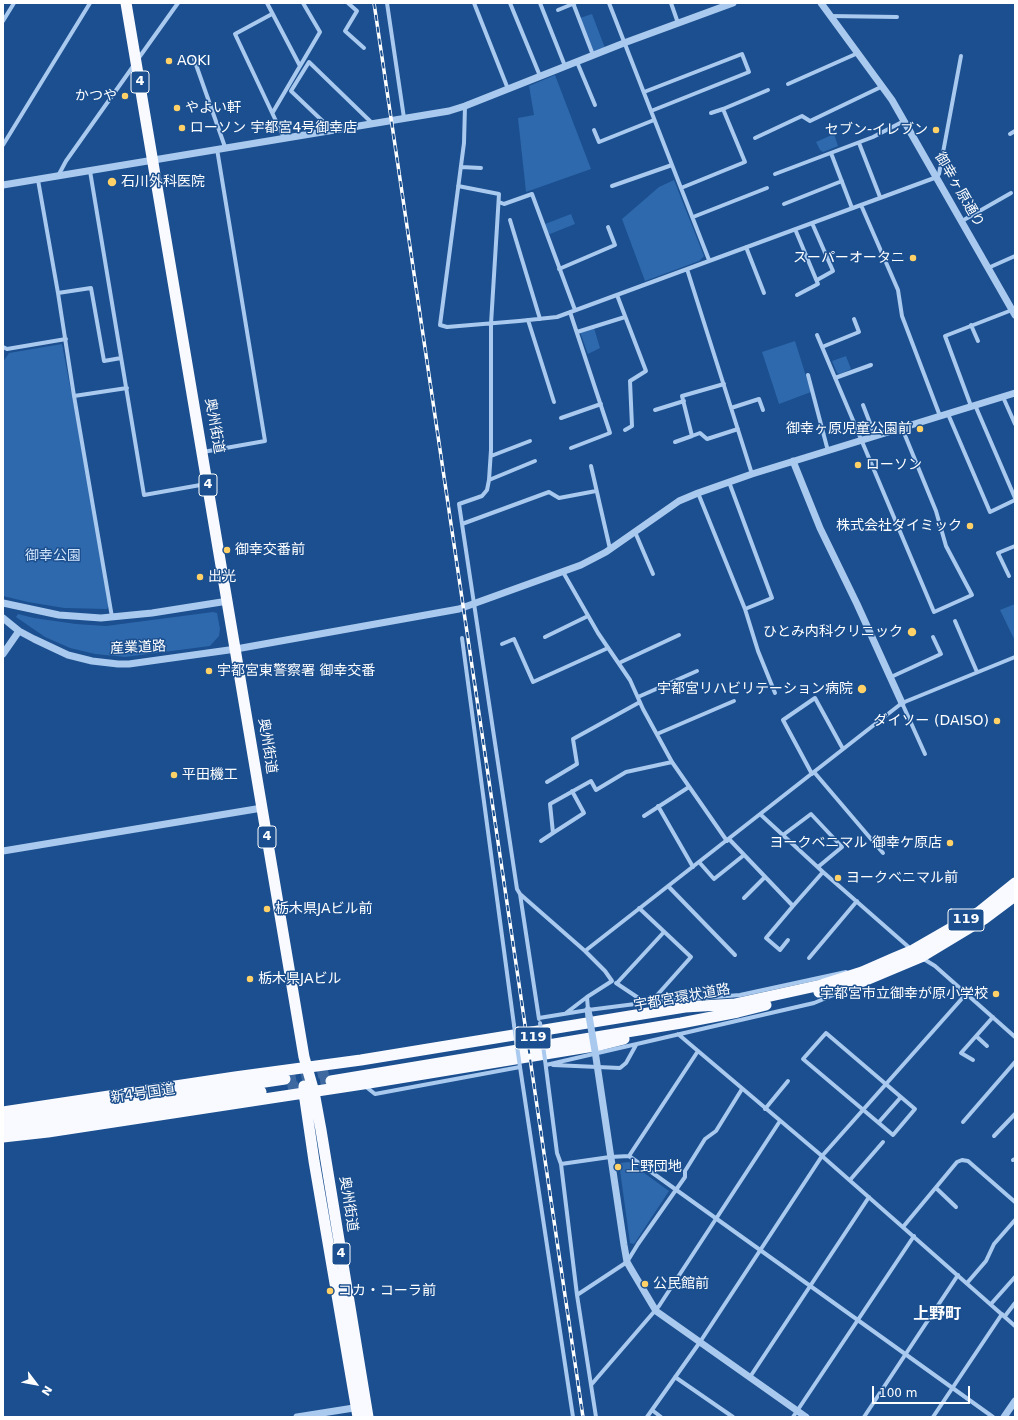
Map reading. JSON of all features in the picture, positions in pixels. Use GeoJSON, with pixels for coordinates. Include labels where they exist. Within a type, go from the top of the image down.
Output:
{"type":"FeatureCollection","features":[{"type":"Feature","properties":{"kind":"highway","name":"奥州街道"},"geometry":{"type":"LineString","coordinates":[[126,3],[306,1068],[360,1410],[368,1417]]}},
{"type":"Feature","properties":{"kind":"highway","name":"宇都宮環状道路"},"geometry":{"type":"LineString","coordinates":[[1015,883],[979,912],[917,953],[821,985],[736,1004],[330,1076],[681,1023],[738,1012],[859,983],[984,919],[1015,896]]}},
{"type":"Feature","properties":{"kind":"highway"},"geometry":{"type":"LineString","coordinates":[[3,1112],[361,1060],[685,1007],[736,1004]]}},
{"type":"Feature","properties":{"kind":"highway"},"geometry":{"type":"LineString","coordinates":[[3,1137],[48,1132],[309,1093],[600,1045],[681,1023]]}},
{"type":"Feature","properties":{"kind":"highway","name":"新4号国道"},"geometry":{"type":"LineString","coordinates":[[3,1121],[286,1084],[3,1130]]}},
{"type":"Feature","properties":{"kind":"street"},"geometry":{"type":"LineString","coordinates":[[3,21],[14,3]]}},
{"type":"Feature","properties":{"kind":"street"},"geometry":{"type":"LineString","coordinates":[[3,145],[90,3]]}},
{"type":"Feature","properties":{"kind":"street"},"geometry":{"type":"LineString","coordinates":[[58,176],[66,161],[178,3]]}},
{"type":"Feature","properties":{"kind":"street"},"geometry":{"type":"LineString","coordinates":[[266,3],[300,66]]}},
{"type":"Feature","properties":{"kind":"street"},"geometry":{"type":"LineString","coordinates":[[273,112],[320,32],[303,3]]}},
{"type":"Feature","properties":{"kind":"street"},"geometry":{"type":"LineString","coordinates":[[348,3],[357,11],[345,31],[364,48]]}},
{"type":"Feature","properties":{"kind":"street"},"geometry":{"type":"LineString","coordinates":[[387,3],[404,118]]}},
{"type":"Feature","properties":{"kind":"street"},"geometry":{"type":"LineString","coordinates":[[474,3],[508,89]]}},
{"type":"Feature","properties":{"kind":"street"},"geometry":{"type":"LineString","coordinates":[[510,3],[540,76]]}},
{"type":"Feature","properties":{"kind":"street"},"geometry":{"type":"LineString","coordinates":[[540,3],[565,66]]}},
{"type":"Feature","properties":{"kind":"street"},"geometry":{"type":"LineString","coordinates":[[558,10],[574,3],[593,55]]}},
{"type":"Feature","properties":{"kind":"street"},"geometry":{"type":"LineString","coordinates":[[609,3],[709,260]]}},
{"type":"Feature","properties":{"kind":"street"},"geometry":{"type":"LineString","coordinates":[[671,3],[678,23]]}},
{"type":"Feature","properties":{"kind":"street"},"geometry":{"type":"LineString","coordinates":[[3,186],[221,148],[449,111],[466,106],[624,43],[733,3]]}},
{"type":"Feature","properties":{"kind":"street","name":"御幸ヶ原通り"},"geometry":{"type":"LineString","coordinates":[[821,3],[883,86],[1014,312]]}},
{"type":"Feature","properties":{"kind":"street"},"geometry":{"type":"LineString","coordinates":[[272,14],[235,34],[284,138]]}},
{"type":"Feature","properties":{"kind":"street"},"geometry":{"type":"LineString","coordinates":[[830,16],[897,17]]}},
{"type":"Feature","properties":{"kind":"street"},"geometry":{"type":"LineString","coordinates":[[788,84],[858,53]]}},
{"type":"Feature","properties":{"kind":"street"},"geometry":{"type":"LineString","coordinates":[[644,92],[742,54],[749,72],[651,111]]}},
{"type":"Feature","properties":{"kind":"street"},"geometry":{"type":"LineString","coordinates":[[466,106],[464,143],[440,325],[447,327],[491,324],[557,316],[687,270],[709,260],[937,177],[939,174],[961,56]]}},
{"type":"Feature","properties":{"kind":"street"},"geometry":{"type":"LineString","coordinates":[[194,59],[221,148],[265,441],[203,452]]}},
{"type":"Feature","properties":{"kind":"street"},"geometry":{"type":"LineString","coordinates":[[332,130],[291,91],[309,62],[372,123]]}},
{"type":"Feature","properties":{"kind":"street"},"geometry":{"type":"LineString","coordinates":[[577,62],[595,105]]}},
{"type":"Feature","properties":{"kind":"street"},"geometry":{"type":"LineString","coordinates":[[755,138],[802,116],[810,121],[883,86]]}},
{"type":"Feature","properties":{"kind":"street"},"geometry":{"type":"LineString","coordinates":[[711,114],[768,90]]}},
{"type":"Feature","properties":{"kind":"street"},"geometry":{"type":"LineString","coordinates":[[681,188],[745,162],[723,109]]}},
{"type":"Feature","properties":{"kind":"street"},"geometry":{"type":"LineString","coordinates":[[594,130],[599,142],[654,120]]}},
{"type":"Feature","properties":{"kind":"street"},"geometry":{"type":"LineString","coordinates":[[775,174],[873,137],[904,120]]}},
{"type":"Feature","properties":{"kind":"street"},"geometry":{"type":"LineString","coordinates":[[1010,134],[1015,131]]}},
{"type":"Feature","properties":{"kind":"street"},"geometry":{"type":"LineString","coordinates":[[859,142],[880,197]]}},
{"type":"Feature","properties":{"kind":"street"},"geometry":{"type":"LineString","coordinates":[[831,153],[852,208]]}},
{"type":"Feature","properties":{"kind":"street"},"geometry":{"type":"LineString","coordinates":[[612,186],[672,165]]}},
{"type":"Feature","properties":{"kind":"street"},"geometry":{"type":"LineString","coordinates":[[461,167],[482,168]]}},
{"type":"Feature","properties":{"kind":"street"},"geometry":{"type":"LineString","coordinates":[[90,171],[144,495],[208,484]]}},
{"type":"Feature","properties":{"kind":"street"},"geometry":{"type":"LineString","coordinates":[[38,180],[112,617]]}},
{"type":"Feature","properties":{"kind":"street"},"geometry":{"type":"LineString","coordinates":[[784,204],[842,181]]}},
{"type":"Feature","properties":{"kind":"street"},"geometry":{"type":"LineString","coordinates":[[458,186],[499,194],[491,324],[491,456],[488,490],[482,496],[459,504],[515,875],[520,894],[540,1023],[557,1153],[561,1164],[577,1295],[596,1417]]}},
{"type":"Feature","properties":{"kind":"street"},"geometry":{"type":"LineString","coordinates":[[692,217],[768,188]]}},
{"type":"Feature","properties":{"kind":"street"},"geometry":{"type":"LineString","coordinates":[[962,221],[1011,193]]}},
{"type":"Feature","properties":{"kind":"street"},"geometry":{"type":"LineString","coordinates":[[499,202],[504,204],[532,194],[573,311],[577,332],[610,432],[571,448]]}},
{"type":"Feature","properties":{"kind":"street"},"geometry":{"type":"LineString","coordinates":[[861,205],[898,290],[902,316],[940,416]]}},
{"type":"Feature","properties":{"kind":"street"},"geometry":{"type":"LineString","coordinates":[[510,220],[540,319]]}},
{"type":"Feature","properties":{"kind":"street"},"geometry":{"type":"LineString","coordinates":[[812,223],[833,271],[816,280]]}},
{"type":"Feature","properties":{"kind":"street"},"geometry":{"type":"LineString","coordinates":[[559,269],[615,245],[608,227]]}},
{"type":"Feature","properties":{"kind":"street"},"geometry":{"type":"LineString","coordinates":[[795,229],[818,284],[797,295]]}},
{"type":"Feature","properties":{"kind":"street"},"geometry":{"type":"LineString","coordinates":[[746,247],[764,293]]}},
{"type":"Feature","properties":{"kind":"street"},"geometry":{"type":"LineString","coordinates":[[988,268],[1015,256]]}},
{"type":"Feature","properties":{"kind":"street"},"geometry":{"type":"LineString","coordinates":[[687,270],[752,474]]}},
{"type":"Feature","properties":{"kind":"street"},"geometry":{"type":"LineString","coordinates":[[58,293],[91,288],[104,361],[121,358]]}},
{"type":"Feature","properties":{"kind":"street"},"geometry":{"type":"LineString","coordinates":[[617,295],[646,372],[630,382],[632,426],[625,430]]}},
{"type":"Feature","properties":{"kind":"street"},"geometry":{"type":"LineString","coordinates":[[948,414],[990,512],[1015,499],[973,406],[945,336],[971,325],[1014,312]]}},
{"type":"Feature","properties":{"kind":"street"},"geometry":{"type":"LineString","coordinates":[[577,332],[625,317]]}},
{"type":"Feature","properties":{"kind":"street"},"geometry":{"type":"LineString","coordinates":[[822,347],[859,332],[854,319]]}},
{"type":"Feature","properties":{"kind":"street"},"geometry":{"type":"LineString","coordinates":[[528,320],[554,402]]}},
{"type":"Feature","properties":{"kind":"street"},"geometry":{"type":"LineString","coordinates":[[971,325],[978,341]]}},
{"type":"Feature","properties":{"kind":"street"},"geometry":{"type":"LineString","coordinates":[[817,335],[934,612],[972,595],[946,546],[936,511],[902,428]]}},
{"type":"Feature","properties":{"kind":"street"},"geometry":{"type":"LineString","coordinates":[[3,354],[5,348],[66,339]]}},
{"type":"Feature","properties":{"kind":"street"},"geometry":{"type":"LineString","coordinates":[[835,378],[871,365]]}},
{"type":"Feature","properties":{"kind":"street"},"geometry":{"type":"LineString","coordinates":[[808,375],[828,451]]}},
{"type":"Feature","properties":{"kind":"street"},"geometry":{"type":"LineString","coordinates":[[692,436],[682,396],[724,384]]}},
{"type":"Feature","properties":{"kind":"street"},"geometry":{"type":"LineString","coordinates":[[74,396],[127,388]]}},
{"type":"Feature","properties":{"kind":"street","name":"産業道路"},"geometry":{"type":"LineString","coordinates":[[3,618],[19,631],[68,655],[112,664],[129,664],[236,649],[405,620],[459,609],[581,565],[610,549],[680,501],[698,493],[793,461],[1015,393]]}},
{"type":"Feature","properties":{"kind":"street"},"geometry":{"type":"LineString","coordinates":[[1003,397],[1015,424]]}},
{"type":"Feature","properties":{"kind":"street"},"geometry":{"type":"LineString","coordinates":[[731,408],[759,400],[763,410]]}},
{"type":"Feature","properties":{"kind":"street"},"geometry":{"type":"LineString","coordinates":[[655,410],[684,401]]}},
{"type":"Feature","properties":{"kind":"street"},"geometry":{"type":"LineString","coordinates":[[561,418],[601,404]]}},
{"type":"Feature","properties":{"kind":"street"},"geometry":{"type":"LineString","coordinates":[[862,405],[875,436]]}},
{"type":"Feature","properties":{"kind":"street"},"geometry":{"type":"LineString","coordinates":[[675,442],[700,434],[707,439],[738,429]]}},
{"type":"Feature","properties":{"kind":"street"},"geometry":{"type":"LineString","coordinates":[[491,456],[530,441]]}},
{"type":"Feature","properties":{"kind":"street"},"geometry":{"type":"LineString","coordinates":[[489,480],[535,461]]}},
{"type":"Feature","properties":{"kind":"street"},"geometry":{"type":"LineString","coordinates":[[793,461],[820,528],[891,677],[925,754]]}},
{"type":"Feature","properties":{"kind":"street"},"geometry":{"type":"LineString","coordinates":[[591,466],[610,549]]}},
{"type":"Feature","properties":{"kind":"street"},"geometry":{"type":"LineString","coordinates":[[729,482],[772,598],[744,609]]}},
{"type":"Feature","properties":{"kind":"street"},"geometry":{"type":"LineString","coordinates":[[462,524],[549,492],[558,498],[596,491]]}},
{"type":"Feature","properties":{"kind":"street"},"geometry":{"type":"LineString","coordinates":[[698,493],[744,609],[758,651],[775,693]]}},
{"type":"Feature","properties":{"kind":"street"},"geometry":{"type":"LineString","coordinates":[[635,532],[653,574]]}},
{"type":"Feature","properties":{"kind":"street"},"geometry":{"type":"LineString","coordinates":[[1009,576],[998,553],[1015,546]]}},
{"type":"Feature","properties":{"kind":"street"},"geometry":{"type":"LineString","coordinates":[[563,572],[588,616],[630,680],[672,762],[689,787],[728,840],[793,906]]}},
{"type":"Feature","properties":{"kind":"street"},"geometry":{"type":"LineString","coordinates":[[3,603],[59,615],[87,618],[152,613],[228,601]]}},
{"type":"Feature","properties":{"kind":"street"},"geometry":{"type":"LineString","coordinates":[[545,637],[588,616]]}},
{"type":"Feature","properties":{"kind":"street"},"geometry":{"type":"LineString","coordinates":[[955,621],[977,672]]}},
{"type":"Feature","properties":{"kind":"street"},"geometry":{"type":"LineString","coordinates":[[3,654],[19,631]]}},
{"type":"Feature","properties":{"kind":"street"},"geometry":{"type":"LineString","coordinates":[[619,663],[679,635]]}},
{"type":"Feature","properties":{"kind":"street"},"geometry":{"type":"LineString","coordinates":[[891,677],[941,654],[933,637]]}},
{"type":"Feature","properties":{"kind":"street"},"geometry":{"type":"LineString","coordinates":[[462,638],[520,1068],[573,1417]]}},
{"type":"Feature","properties":{"kind":"street"},"geometry":{"type":"LineString","coordinates":[[502,644],[514,639],[533,682],[608,648]]}},
{"type":"Feature","properties":{"kind":"street"},"geometry":{"type":"LineString","coordinates":[[585,951],[902,702],[1015,657]]}},
{"type":"Feature","properties":{"kind":"street"},"geometry":{"type":"LineString","coordinates":[[638,697],[697,671]]}},
{"type":"Feature","properties":{"kind":"street"},"geometry":{"type":"LineString","coordinates":[[843,749],[815,698],[783,720],[813,773],[883,853]]}},
{"type":"Feature","properties":{"kind":"street"},"geometry":{"type":"LineString","coordinates":[[657,734],[734,701]]}},
{"type":"Feature","properties":{"kind":"street"},"geometry":{"type":"LineString","coordinates":[[547,782],[577,764],[573,740],[640,702]]}},
{"type":"Feature","properties":{"kind":"street"},"geometry":{"type":"LineString","coordinates":[[553,832],[550,804],[591,781],[596,790],[626,772],[672,762]]}},
{"type":"Feature","properties":{"kind":"street"},"geometry":{"type":"LineString","coordinates":[[644,816],[689,787]]}},
{"type":"Feature","properties":{"kind":"street"},"geometry":{"type":"LineString","coordinates":[[541,841],[584,813],[572,792]]}},
{"type":"Feature","properties":{"kind":"street"},"geometry":{"type":"LineString","coordinates":[[658,806],[693,867]]}},
{"type":"Feature","properties":{"kind":"street"},"geometry":{"type":"LineString","coordinates":[[3,851],[262,808]]}},
{"type":"Feature","properties":{"kind":"street"},"geometry":{"type":"LineString","coordinates":[[760,814],[857,901],[917,953],[935,966],[1015,1037]]}},
{"type":"Feature","properties":{"kind":"street"},"geometry":{"type":"LineString","coordinates":[[783,835],[811,814],[842,847],[818,866]]}},
{"type":"Feature","properties":{"kind":"street"},"geometry":{"type":"LineString","coordinates":[[699,862],[714,879],[744,855]]}},
{"type":"Feature","properties":{"kind":"street"},"geometry":{"type":"LineString","coordinates":[[788,940],[780,950],[766,938],[824,872]]}},
{"type":"Feature","properties":{"kind":"street"},"geometry":{"type":"LineString","coordinates":[[744,898],[765,877]]}},
{"type":"Feature","properties":{"kind":"street"},"geometry":{"type":"LineString","coordinates":[[668,886],[735,955]]}},
{"type":"Feature","properties":{"kind":"street"},"geometry":{"type":"LineString","coordinates":[[520,894],[585,951],[605,971],[612,981],[649,1003]]}},
{"type":"Feature","properties":{"kind":"street"},"geometry":{"type":"LineString","coordinates":[[809,958],[857,901]]}},
{"type":"Feature","properties":{"kind":"street"},"geometry":{"type":"LineString","coordinates":[[639,908],[691,957],[649,1003]]}},
{"type":"Feature","properties":{"kind":"street"},"geometry":{"type":"LineString","coordinates":[[617,983],[664,932]]}},
{"type":"Feature","properties":{"kind":"street"},"geometry":{"type":"LineString","coordinates":[[539,1018],[566,1013],[589,1013],[649,1003],[740,994],[809,981],[837,974],[862,972]]}},
{"type":"Feature","properties":{"kind":"street"},"geometry":{"type":"LineString","coordinates":[[566,1013],[612,981]]}},
{"type":"Feature","properties":{"kind":"street"},"geometry":{"type":"LineString","coordinates":[[546,1065],[814,1003],[835,995],[859,983]]}},
{"type":"Feature","properties":{"kind":"street"},"geometry":{"type":"LineString","coordinates":[[647,1417],[700,1342],[822,1156],[966,994]]}},
{"type":"Feature","properties":{"kind":"street"},"geometry":{"type":"LineString","coordinates":[[587,997],[627,1262],[656,1310],[750,1377],[796,1414],[806,1417]]}},
{"type":"Feature","properties":{"kind":"street"},"geometry":{"type":"LineString","coordinates":[[973,1060],[961,1053],[993,1017]]}},
{"type":"Feature","properties":{"kind":"street"},"geometry":{"type":"LineString","coordinates":[[826,1033],[886,1084],[915,1109],[893,1135],[803,1058],[826,1033]]}},
{"type":"Feature","properties":{"kind":"street"},"geometry":{"type":"LineString","coordinates":[[678,1034],[850,1180],[992,1304],[1015,1326]]}},
{"type":"Feature","properties":{"kind":"street"},"geometry":{"type":"LineString","coordinates":[[976,1036],[987,1046]]}},
{"type":"Feature","properties":{"kind":"street"},"geometry":{"type":"LineString","coordinates":[[546,1065],[616,1068],[624,1066],[636,1044]]}},
{"type":"Feature","properties":{"kind":"street"},"geometry":{"type":"LineString","coordinates":[[629,1156],[698,1052]]}},
{"type":"Feature","properties":{"kind":"street"},"geometry":{"type":"LineString","coordinates":[[963,1122],[1015,1062]]}},
{"type":"Feature","properties":{"kind":"street"},"geometry":{"type":"LineString","coordinates":[[363,1084],[375,1094],[520,1068]]}},
{"type":"Feature","properties":{"kind":"street"},"geometry":{"type":"LineString","coordinates":[[765,1108],[788,1081]]}},
{"type":"Feature","properties":{"kind":"street"},"geometry":{"type":"LineString","coordinates":[[577,1295],[627,1262],[685,1177],[685,1171],[704,1140],[716,1131],[742,1089]]}},
{"type":"Feature","properties":{"kind":"street"},"geometry":{"type":"LineString","coordinates":[[878,1122],[901,1097]]}},
{"type":"Feature","properties":{"kind":"street"},"geometry":{"type":"LineString","coordinates":[[994,1136],[1015,1114]]}},
{"type":"Feature","properties":{"kind":"street"},"geometry":{"type":"LineString","coordinates":[[591,1385],[656,1310],[780,1121]]}},
{"type":"Feature","properties":{"kind":"street"},"geometry":{"type":"LineString","coordinates":[[850,1180],[884,1142]]}},
{"type":"Feature","properties":{"kind":"street"},"geometry":{"type":"LineString","coordinates":[[561,1164],[610,1157],[629,1156],[993,1417]]}},
{"type":"Feature","properties":{"kind":"street"},"geometry":{"type":"LineString","coordinates":[[903,1227],[957,1162],[962,1160],[968,1161],[1015,1202]]}},
{"type":"Feature","properties":{"kind":"street"},"geometry":{"type":"LineString","coordinates":[[936,1188],[956,1207]]}},
{"type":"Feature","properties":{"kind":"street"},"geometry":{"type":"LineString","coordinates":[[750,1377],[869,1197]]}},
{"type":"Feature","properties":{"kind":"street"},"geometry":{"type":"LineString","coordinates":[[967,1283],[986,1261],[994,1244],[1015,1220]]}},
{"type":"Feature","properties":{"kind":"street"},"geometry":{"type":"LineString","coordinates":[[796,1414],[914,1236]]}},
{"type":"Feature","properties":{"kind":"street"},"geometry":{"type":"LineString","coordinates":[[864,1417],[958,1275]]}},
{"type":"Feature","properties":{"kind":"street"},"geometry":{"type":"LineString","coordinates":[[992,1304],[1015,1277]]}},
{"type":"Feature","properties":{"kind":"street"},"geometry":{"type":"LineString","coordinates":[[933,1417],[1003,1315],[1015,1303]]}},
{"type":"Feature","properties":{"kind":"street"},"geometry":{"type":"LineString","coordinates":[[676,1377],[733,1417]]}},
{"type":"Feature","properties":{"kind":"street"},"geometry":{"type":"LineString","coordinates":[[1004,1417],[1015,1401]]}},
{"type":"Feature","properties":{"kind":"street"},"geometry":{"type":"LineString","coordinates":[[297,1417],[360,1410]]}},
{"type":"Feature","properties":{"kind":"street"},"geometry":{"type":"LineString","coordinates":[[652,1410],[661,1417]]}},
{"type":"Feature","properties":{"kind":"green space"},"geometry":{"type":"Polygon","coordinates":[[[592,14],[605,48],[593,52],[580,18],[592,14]]]}},
{"type":"Feature","properties":{"kind":"green space"},"geometry":{"type":"Polygon","coordinates":[[[555,75],[591,169],[526,192],[518,118],[534,115],[529,86],[555,75]]]}},
{"type":"Feature","properties":{"kind":"green space"},"geometry":{"type":"Polygon","coordinates":[[[834,134],[838,146],[823,152],[820,150],[816,142],[834,134]]]}},
{"type":"Feature","properties":{"kind":"green space"},"geometry":{"type":"Polygon","coordinates":[[[674,180],[704,256],[699,261],[645,281],[622,219],[659,187],[674,180]]]}},
{"type":"Feature","properties":{"kind":"green space"},"geometry":{"type":"Polygon","coordinates":[[[571,214],[575,224],[550,234],[548,232],[545,224],[571,214]]]}},
{"type":"Feature","properties":{"kind":"green space"},"geometry":{"type":"Polygon","coordinates":[[[594,328],[600,348],[588,354],[580,332],[594,328]]]}},
{"type":"Feature","properties":{"kind":"green space"},"geometry":{"type":"Polygon","coordinates":[[[795,341],[811,392],[779,404],[762,352],[795,341]]]}},
{"type":"Feature","properties":{"kind":"green space","name":"御幸公園"},"geometry":{"type":"Polygon","coordinates":[[[62,344],[111,602],[107,609],[64,608],[3,596],[3,362],[9,353],[62,344]]]}},
{"type":"Feature","properties":{"kind":"green space"},"geometry":{"type":"Polygon","coordinates":[[[846,356],[851,369],[840,374],[837,373],[832,361],[846,356]]]}},
{"type":"Feature","properties":{"kind":"green space"},"geometry":{"type":"Polygon","coordinates":[[[1015,604],[1015,641],[1000,610],[1015,604]]]}},
{"type":"Feature","properties":{"kind":"green space"},"geometry":{"type":"Polygon","coordinates":[[[213,612],[217,613],[220,629],[219,636],[210,646],[125,657],[95,654],[70,648],[45,637],[16,617],[18,614],[34,618],[76,624],[106,626],[213,612]]]}},
{"type":"Feature","properties":{"kind":"green space"},"geometry":{"type":"Polygon","coordinates":[[[629,1162],[669,1191],[634,1244],[630,1243],[619,1163],[629,1162]]]}},
{"type":"Feature","properties":{"kind":"tunnel"},"geometry":{"type":"LineString","coordinates":[[285,1079],[329,1071]]}},
{"type":"Feature","properties":{"kind":"tunnel"},"geometry":{"type":"LineString","coordinates":[[288,1089],[331,1081]]}},
{"type":"Feature","properties":{"kind":"railway"},"geometry":{"type":"LineString","coordinates":[[374,3],[583,1417]]}},
{"type":"Feature","properties":{"kind":"place","name":"AOKI"},"geometry":{"type":"Point","coordinates":[169,61]}},
{"type":"Feature","properties":{"kind":"place","name":"かつや"},"geometry":{"type":"Point","coordinates":[125,96]}},
{"type":"Feature","properties":{"kind":"place","name":"やよい軒"},"geometry":{"type":"Point","coordinates":[177,108]}},
{"type":"Feature","properties":{"kind":"place","name":"ローソン 宇都宮4号御幸店"},"geometry":{"type":"Point","coordinates":[182,128]}},
{"type":"Feature","properties":{"kind":"place","name":"セブン-イレブン"},"geometry":{"type":"Point","coordinates":[936,130]}},
{"type":"Feature","properties":{"kind":"place","name":"石川外科医院"},"geometry":{"type":"Point","coordinates":[112,182]}},
{"type":"Feature","properties":{"kind":"place","name":"スーパーオータニ"},"geometry":{"type":"Point","coordinates":[913,258]}},
{"type":"Feature","properties":{"kind":"place","name":"御幸ヶ原児童公園前"},"geometry":{"type":"Point","coordinates":[920,429]}},
{"type":"Feature","properties":{"kind":"place","name":"ローソン"},"geometry":{"type":"Point","coordinates":[858,465]}},
{"type":"Feature","properties":{"kind":"place","name":"株式会社ダイミック"},"geometry":{"type":"Point","coordinates":[970,526]}},
{"type":"Feature","properties":{"kind":"place","name":"御幸交番前"},"geometry":{"type":"Point","coordinates":[227,550]}},
{"type":"Feature","properties":{"kind":"place","name":"出光"},"geometry":{"type":"Point","coordinates":[200,577]}},
{"type":"Feature","properties":{"kind":"place","name":"ひとみ内科クリニック"},"geometry":{"type":"Point","coordinates":[912,632]}},
{"type":"Feature","properties":{"kind":"place","name":"宇都宮東警察署 御幸交番"},"geometry":{"type":"Point","coordinates":[209,671]}},
{"type":"Feature","properties":{"kind":"place","name":"宇都宮リハビリテーション病院"},"geometry":{"type":"Point","coordinates":[862,689]}},
{"type":"Feature","properties":{"kind":"place","name":"ダイソー (DAISO)"},"geometry":{"type":"Point","coordinates":[997,721]}},
{"type":"Feature","properties":{"kind":"place","name":"平田機工"},"geometry":{"type":"Point","coordinates":[174,775]}},
{"type":"Feature","properties":{"kind":"place","name":"ヨークベニマル 御幸ケ原店"},"geometry":{"type":"Point","coordinates":[950,843]}},
{"type":"Feature","properties":{"kind":"place","name":"ヨークベニマル前"},"geometry":{"type":"Point","coordinates":[838,878]}},
{"type":"Feature","properties":{"kind":"place","name":"栃木県JAビル前"},"geometry":{"type":"Point","coordinates":[267,909]}},
{"type":"Feature","properties":{"kind":"place","name":"栃木県JAビル"},"geometry":{"type":"Point","coordinates":[250,979]}},
{"type":"Feature","properties":{"kind":"place","name":"宇都宮市立御幸が原小学校"},"geometry":{"type":"Point","coordinates":[996,994]}},
{"type":"Feature","properties":{"kind":"place","name":"上野団地"},"geometry":{"type":"Point","coordinates":[618,1167]}},
{"type":"Feature","properties":{"kind":"place","name":"公民館前"},"geometry":{"type":"Point","coordinates":[645,1284]}},
{"type":"Feature","properties":{"kind":"place","name":"コカ・コーラ前"},"geometry":{"type":"Point","coordinates":[330,1291]}},
{"type":"Feature","properties":{"kind":"district","name":"上野町"},"geometry":{"type":"Point","coordinates":[937,1315]}}]}
